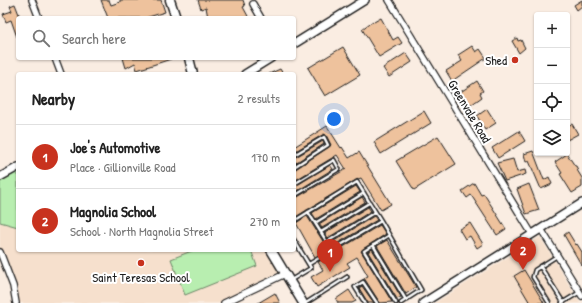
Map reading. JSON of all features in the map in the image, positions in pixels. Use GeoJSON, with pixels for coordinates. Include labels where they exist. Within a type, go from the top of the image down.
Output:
{"type":"FeatureCollection","features":[{"type":"Feature","properties":{"kind":"main road"},"geometry":{"type":"LineString","coordinates":[[170,0],[175,16]]}},
{"type":"Feature","properties":{"kind":"main road"},"geometry":{"type":"LineString","coordinates":[[190,60],[192,72]]}},
{"type":"Feature","properties":{"kind":"main road"},"geometry":{"type":"LineString","coordinates":[[272,252],[303,303]]}},
{"type":"Feature","properties":{"kind":"street"},"geometry":{"type":"LineString","coordinates":[[32,0],[38,16]]}},
{"type":"Feature","properties":{"kind":"street"},"geometry":{"type":"LineString","coordinates":[[296,43],[365,0]]}},
{"type":"Feature","properties":{"kind":"street","name":"Greenvale Road"},"geometry":{"type":"LineString","coordinates":[[389,0],[532,234]]}},
{"type":"Feature","properties":{"kind":"street"},"geometry":{"type":"LineString","coordinates":[[253,4],[260,16]]}},
{"type":"Feature","properties":{"kind":"street"},"geometry":{"type":"LineString","coordinates":[[56,60],[60,72]]}},
{"type":"Feature","properties":{"kind":"street"},"geometry":{"type":"LineString","coordinates":[[248,72],[268,60]]}},
{"type":"Feature","properties":{"kind":"street"},"geometry":{"type":"LineString","coordinates":[[0,177],[16,168]]}},
{"type":"Feature","properties":{"kind":"street"},"geometry":{"type":"LineString","coordinates":[[423,303],[582,203]]}},
{"type":"Feature","properties":{"kind":"street"},"geometry":{"type":"LineString","coordinates":[[541,229],[581,294]]}},
{"type":"Feature","properties":{"kind":"street"},"geometry":{"type":"LineString","coordinates":[[0,252],[13,286],[16,303]]}},
{"type":"Feature","properties":{"kind":"street"},"geometry":{"type":"LineString","coordinates":[[224,303],[287,278]]}},
{"type":"Feature","properties":{"kind":"lane"},"geometry":{"type":"LineString","coordinates":[[296,154],[324,137],[328,145],[296,166]]}},
{"type":"Feature","properties":{"kind":"lane"},"geometry":{"type":"LineString","coordinates":[[296,183],[334,160],[339,168],[296,195]]}},
{"type":"Feature","properties":{"kind":"lane"},"geometry":{"type":"LineString","coordinates":[[296,220],[357,182],[387,230],[388,236],[421,290],[401,303]]}},
{"type":"Feature","properties":{"kind":"lane"},"geometry":{"type":"LineString","coordinates":[[315,223],[364,194]]}},
{"type":"Feature","properties":{"kind":"lane"},"geometry":{"type":"LineString","coordinates":[[321,232],[369,203]]}},
{"type":"Feature","properties":{"kind":"lane"},"geometry":{"type":"LineString","coordinates":[[308,212],[332,250]]}},
{"type":"Feature","properties":{"kind":"lane"},"geometry":{"type":"LineString","coordinates":[[326,242],[375,212]]}},
{"type":"Feature","properties":{"kind":"lane"},"geometry":{"type":"LineString","coordinates":[[309,264],[381,221]]}},
{"type":"Feature","properties":{"kind":"lane"},"geometry":{"type":"LineString","coordinates":[[388,236],[364,251],[396,303]]}},
{"type":"Feature","properties":{"kind":"lane"},"geometry":{"type":"LineString","coordinates":[[287,278],[311,268],[296,243]]}},
{"type":"Feature","properties":{"kind":"lane"},"geometry":{"type":"LineString","coordinates":[[373,245],[406,300]]}},
{"type":"Feature","properties":{"kind":"lane"},"geometry":{"type":"LineString","coordinates":[[549,303],[533,278],[535,270],[558,256]]}},
{"type":"Feature","properties":{"kind":"lane"},"geometry":{"type":"LineString","coordinates":[[540,266],[562,303],[581,294]]}},
{"type":"Feature","properties":{"kind":"lane"},"geometry":{"type":"LineString","coordinates":[[306,303],[347,277]]}},
{"type":"Feature","properties":{"kind":"lane"},"geometry":{"type":"LineString","coordinates":[[365,303],[355,287],[364,282],[377,303]]}},
{"type":"Feature","properties":{"kind":"shaded area","name":"Saint Teresas School"},"geometry":{"type":"Polygon","coordinates":[[[0,222],[16,226],[16,252],[271,252],[284,274],[219,303],[17,303],[0,251],[0,222]]]}},
{"type":"Feature","properties":{"kind":"shaded area"},"geometry":{"type":"Polygon","coordinates":[[[540,237],[580,303],[435,303],[540,237]]]}},
{"type":"Feature","properties":{"kind":"green space"},"geometry":{"type":"Polygon","coordinates":[[[16,168],[16,226],[0,222],[0,177],[16,168]]]}},
{"type":"Feature","properties":{"kind":"green space"},"geometry":{"type":"Polygon","coordinates":[[[189,252],[252,252],[257,266],[185,295],[171,259],[189,252]]]}},
{"type":"Feature","properties":{"kind":"building"},"geometry":{"type":"Polygon","coordinates":[[[101,0],[109,0],[111,5],[120,2],[120,0],[161,0],[165,12],[152,16],[107,16],[101,0]]]}},
{"type":"Feature","properties":{"kind":"building"},"geometry":{"type":"Polygon","coordinates":[[[198,0],[243,0],[245,6],[243,7],[248,16],[208,16],[206,7],[201,9],[198,0]]]}},
{"type":"Feature","properties":{"kind":"building"},"geometry":{"type":"Polygon","coordinates":[[[582,0],[582,6],[577,10],[574,5],[582,0]]]}},
{"type":"Feature","properties":{"kind":"building"},"geometry":{"type":"Polygon","coordinates":[[[15,4],[20,16],[16,16],[16,34],[11,20],[6,22],[3,14],[12,11],[10,6],[15,4]]]}},
{"type":"Feature","properties":{"kind":"building"},"geometry":{"type":"Polygon","coordinates":[[[381,18],[393,40],[398,37],[402,43],[379,57],[362,29],[373,21],[374,22],[381,18]]]}},
{"type":"Feature","properties":{"kind":"building"},"geometry":{"type":"Polygon","coordinates":[[[517,38],[518,41],[521,40],[525,48],[519,53],[512,41],[517,38]]]}},
{"type":"Feature","properties":{"kind":"building"},"geometry":{"type":"Polygon","coordinates":[[[472,46],[476,52],[480,49],[486,58],[452,81],[446,71],[462,61],[458,55],[472,46]]]}},
{"type":"Feature","properties":{"kind":"building"},"geometry":{"type":"Polygon","coordinates":[[[343,47],[360,75],[325,96],[308,68],[343,47]]]}},
{"type":"Feature","properties":{"kind":"building"},"geometry":{"type":"Polygon","coordinates":[[[406,53],[412,62],[389,77],[383,68],[406,53]]]}},
{"type":"Feature","properties":{"kind":"building"},"geometry":{"type":"Polygon","coordinates":[[[124,60],[168,60],[137,70],[135,63],[126,68],[124,60]]]}},
{"type":"Feature","properties":{"kind":"building"},"geometry":{"type":"Polygon","coordinates":[[[280,69],[282,72],[273,72],[280,69]]]}},
{"type":"Feature","properties":{"kind":"building"},"geometry":{"type":"Polygon","coordinates":[[[477,81],[483,91],[480,93],[482,97],[468,107],[459,93],[477,81]]]}},
{"type":"Feature","properties":{"kind":"building"},"geometry":{"type":"Polygon","coordinates":[[[487,109],[496,123],[485,130],[477,116],[487,109]]]}},
{"type":"Feature","properties":{"kind":"building"},"geometry":{"type":"Polygon","coordinates":[[[424,111],[431,123],[381,154],[374,142],[424,111]]]}},
{"type":"Feature","properties":{"kind":"building"},"geometry":{"type":"Polygon","coordinates":[[[572,124],[578,134],[570,138],[570,125],[572,124]]]}},
{"type":"Feature","properties":{"kind":"building"},"geometry":{"type":"Polygon","coordinates":[[[327,126],[349,158],[359,152],[391,204],[381,210],[361,178],[296,217],[296,198],[346,169],[337,155],[296,180],[296,169],[331,145],[324,134],[296,151],[296,146],[327,126]]]}},
{"type":"Feature","properties":{"kind":"building"},"geometry":{"type":"Polygon","coordinates":[[[519,131],[525,141],[498,158],[492,148],[519,131]]]}},
{"type":"Feature","properties":{"kind":"building"},"geometry":{"type":"Polygon","coordinates":[[[438,136],[456,164],[414,190],[396,161],[438,136]]]}},
{"type":"Feature","properties":{"kind":"building"},"geometry":{"type":"Polygon","coordinates":[[[323,141],[324,144],[296,163],[296,157],[323,141]]]}},
{"type":"Feature","properties":{"kind":"building"},"geometry":{"type":"Polygon","coordinates":[[[533,151],[544,180],[549,177],[552,184],[541,189],[529,161],[526,162],[524,154],[533,151]]]}},
{"type":"Feature","properties":{"kind":"building"},"geometry":{"type":"Polygon","coordinates":[[[564,156],[568,156],[576,166],[582,178],[582,187],[572,193],[560,174],[562,173],[555,162],[564,156]]]}},
{"type":"Feature","properties":{"kind":"building"},"geometry":{"type":"Polygon","coordinates":[[[513,159],[517,172],[525,170],[526,174],[505,181],[497,163],[513,159]]]}},
{"type":"Feature","properties":{"kind":"building"},"geometry":{"type":"Polygon","coordinates":[[[330,165],[333,169],[296,192],[296,186],[330,165]]]}},
{"type":"Feature","properties":{"kind":"building"},"geometry":{"type":"Polygon","coordinates":[[[474,183],[481,195],[484,194],[506,229],[497,235],[471,195],[467,198],[462,191],[474,183]]]}},
{"type":"Feature","properties":{"kind":"building"},"geometry":{"type":"Polygon","coordinates":[[[529,184],[539,210],[526,214],[517,189],[529,184]]]}},
{"type":"Feature","properties":{"kind":"building"},"geometry":{"type":"Polygon","coordinates":[[[356,186],[360,192],[316,219],[312,213],[356,186]]]}},
{"type":"Feature","properties":{"kind":"building"},"geometry":{"type":"Polygon","coordinates":[[[362,197],[365,202],[322,228],[319,224],[362,197]]]}},
{"type":"Feature","properties":{"kind":"building"},"geometry":{"type":"Polygon","coordinates":[[[368,207],[371,211],[328,238],[325,233],[368,207]]]}},
{"type":"Feature","properties":{"kind":"building"},"geometry":{"type":"Polygon","coordinates":[[[307,216],[328,249],[315,257],[296,223],[307,216]]]}},
{"type":"Feature","properties":{"kind":"building"},"geometry":{"type":"Polygon","coordinates":[[[374,216],[377,220],[333,246],[331,243],[374,216]]]}},
{"type":"Feature","properties":{"kind":"building"},"geometry":{"type":"Polygon","coordinates":[[[470,223],[483,244],[477,248],[470,236],[465,239],[459,229],[470,223]]]}},
{"type":"Feature","properties":{"kind":"building"},"geometry":{"type":"Polygon","coordinates":[[[380,225],[386,234],[361,251],[392,302],[380,303],[364,278],[368,276],[357,257],[347,263],[350,267],[317,287],[311,277],[323,270],[318,262],[380,225]]]}},
{"type":"Feature","properties":{"kind":"building"},"geometry":{"type":"Polygon","coordinates":[[[568,232],[582,252],[582,266],[564,235],[568,232]]]}},
{"type":"Feature","properties":{"kind":"building"},"geometry":{"type":"Polygon","coordinates":[[[387,240],[416,287],[406,294],[377,246],[387,240]]]}},
{"type":"Feature","properties":{"kind":"building"},"geometry":{"type":"Polygon","coordinates":[[[372,249],[401,297],[397,299],[368,252],[372,249]]]}},
{"type":"Feature","properties":{"kind":"building"},"geometry":{"type":"Polygon","coordinates":[[[524,270],[544,303],[530,303],[514,276],[524,270]]]}},
{"type":"Feature","properties":{"kind":"building"},"geometry":{"type":"Polygon","coordinates":[[[362,286],[374,303],[368,303],[359,288],[362,286]]]}},
{"type":"Feature","properties":{"kind":"building"},"geometry":{"type":"Polygon","coordinates":[[[349,290],[356,301],[352,303],[338,303],[336,299],[349,290]]]}},
{"type":"Feature","properties":{"kind":"building"},"geometry":{"type":"Polygon","coordinates":[[[275,293],[280,303],[258,303],[275,293]]]}},
{"type":"Feature","properties":{"kind":"place","name":"Shed"},"geometry":{"type":"Point","coordinates":[515,60]}},
{"type":"Feature","properties":{"kind":"place","name":"Saint Teresas School"},"geometry":{"type":"Point","coordinates":[141,263]}},
{"type":"Feature","properties":{"kind":"place","name":"Magnolia School"},"geometry":{"type":"Point","coordinates":[523,270]}},
{"type":"Feature","properties":{"kind":"place","name":"Joe's Automotive"},"geometry":{"type":"Point","coordinates":[330,272]}}]}
